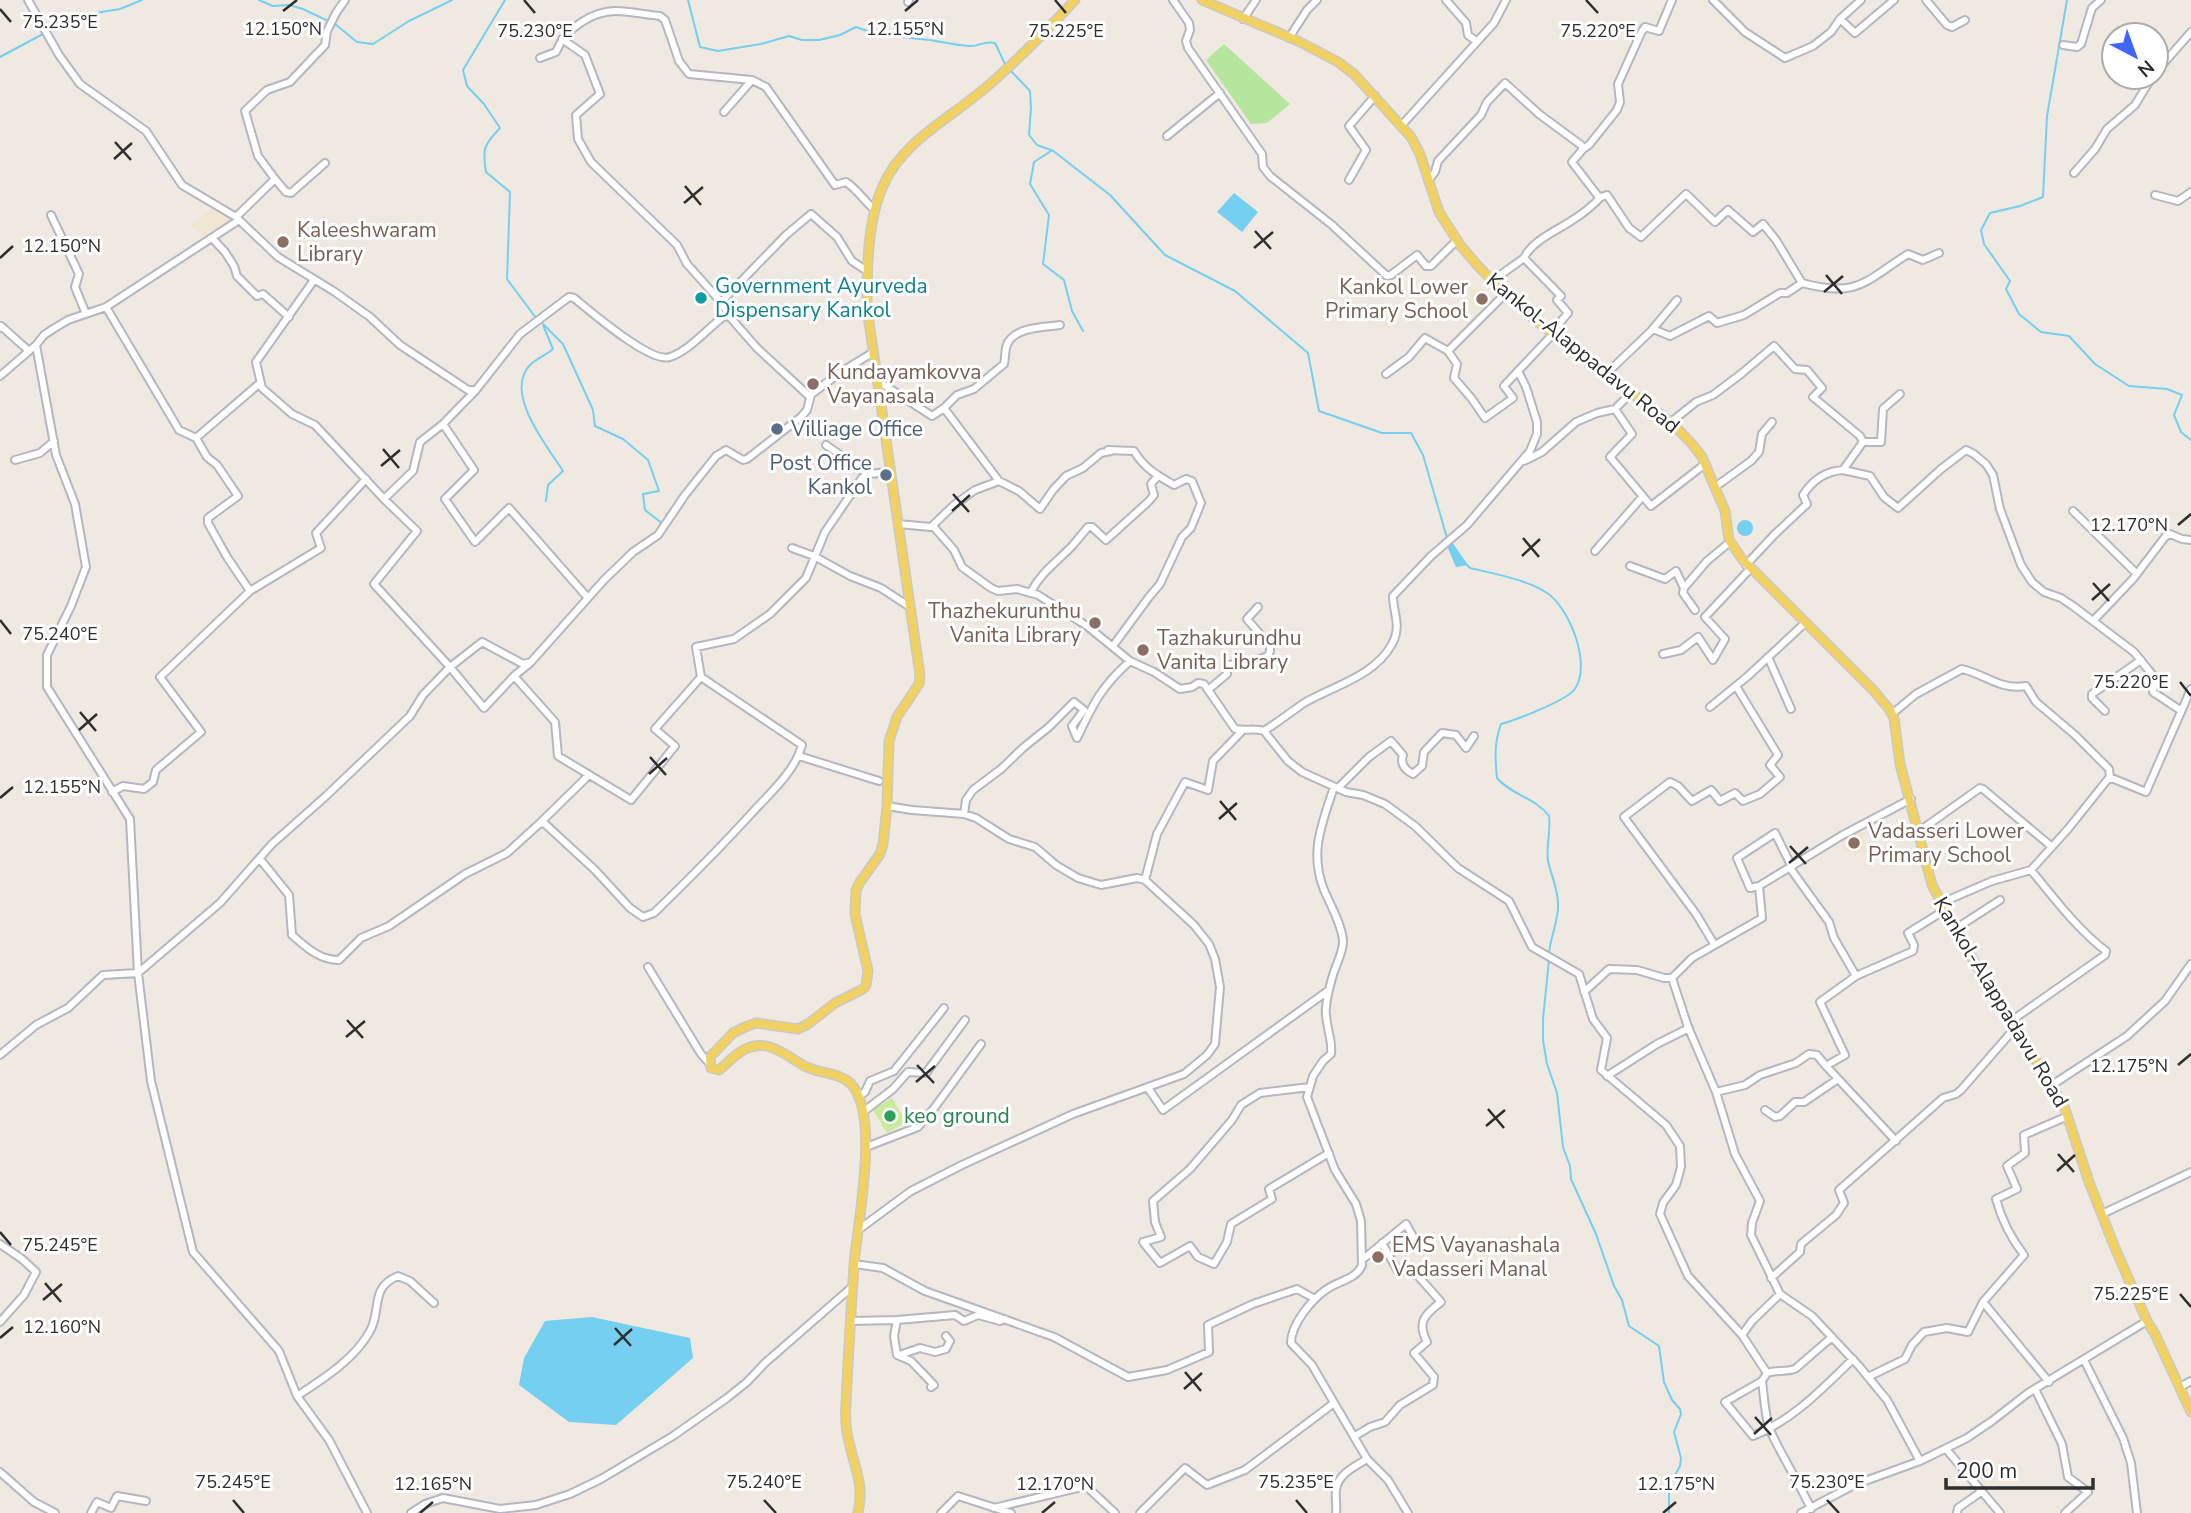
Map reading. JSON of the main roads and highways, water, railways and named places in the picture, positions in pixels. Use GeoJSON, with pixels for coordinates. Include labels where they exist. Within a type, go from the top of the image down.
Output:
{"type":"FeatureCollection","features":[{"type":"Feature","properties":{"kind":"main road"},"geometry":{"type":"LineString","coordinates":[[858,1513],[860,1484],[849,1445],[846,1408],[854,1264],[866,1147],[863,1112],[849,1083],[809,1070],[772,1046],[747,1047],[719,1070],[711,1068],[709,1063],[710,1058],[733,1032],[756,1023],[798,1029],[866,985],[868,971],[855,914],[856,890],[880,854],[887,806],[889,741],[897,718],[916,690],[920,674],[867,308],[867,271],[875,210],[887,177],[905,151],[1002,74],[1075,0]]}},
{"type":"Feature","properties":{"kind":"main road","name":"Kankol-Alappadavu Road"},"geometry":{"type":"LineString","coordinates":[[1202,0],[1289,38],[1338,62],[1354,74],[1416,146],[1439,212],[1457,240],[1505,294],[1605,374],[1671,422],[1693,445],[1705,464],[1725,511],[1730,542],[1748,567],[1874,691],[1892,714],[1900,764],[1932,886],[2068,1116],[2102,1214],[2147,1321],[2191,1412]]}},
{"type":"Feature","properties":{"kind":"water"},"geometry":{"type":"Polygon","coordinates":[[[1234,193],[1258,212],[1242,232],[1217,212],[1234,193]]]}},
{"type":"Feature","properties":{"kind":"water"},"geometry":{"type":"Polygon","coordinates":[[[1745,520],[1751,522],[1751,534],[1745,536],[1739,534],[1737,528],[1739,522],[1745,520]]]}},
{"type":"Feature","properties":{"kind":"water"},"geometry":{"type":"Polygon","coordinates":[[[1452,542],[1468,565],[1456,567],[1447,546],[1452,542]]]}},
{"type":"Feature","properties":{"kind":"water"},"geometry":{"type":"Polygon","coordinates":[[[592,1317],[690,1338],[693,1358],[616,1425],[569,1422],[519,1385],[524,1358],[545,1321],[592,1317]]]}},
{"type":"Feature","properties":{"kind":"waterway"},"geometry":{"type":"LineString","coordinates":[[49,31],[142,0]]}},
{"type":"Feature","properties":{"kind":"waterway"},"geometry":{"type":"LineString","coordinates":[[259,0],[273,6],[289,5],[303,9],[330,22]]}},
{"type":"Feature","properties":{"kind":"waterway"},"geometry":{"type":"LineString","coordinates":[[335,24],[357,42],[373,44],[409,21],[452,0]]}},
{"type":"Feature","properties":{"kind":"waterway"},"geometry":{"type":"LineString","coordinates":[[505,0],[463,70],[467,86],[484,104],[500,128],[486,147],[486,172],[510,192],[507,279],[536,318]]}},
{"type":"Feature","properties":{"kind":"waterway"},"geometry":{"type":"LineString","coordinates":[[688,0],[700,47],[718,51],[789,36],[802,40],[819,40],[840,35],[856,27],[880,34],[963,45],[995,43],[1005,64]]}},
{"type":"Feature","properties":{"kind":"waterway"},"geometry":{"type":"LineString","coordinates":[[2067,0],[2047,116],[2043,197],[1990,213],[1981,230],[1984,244],[2010,281],[2006,289],[2019,314],[2041,332],[2069,336],[2095,364],[2129,386],[2167,389],[2182,395],[2174,415],[2181,432],[2191,440]]}},
{"type":"Feature","properties":{"kind":"waterway"},"geometry":{"type":"LineString","coordinates":[[0,57],[43,34]]}},
{"type":"Feature","properties":{"kind":"waterway"},"geometry":{"type":"LineString","coordinates":[[1011,71],[1030,91],[1029,135],[1037,145],[1051,150]]}},
{"type":"Feature","properties":{"kind":"waterway"},"geometry":{"type":"LineString","coordinates":[[1052,150],[1110,195],[1165,255],[1235,291],[1308,353],[1319,411],[1382,433],[1411,433],[1423,455],[1447,538]]}},
{"type":"Feature","properties":{"kind":"waterway"},"geometry":{"type":"LineString","coordinates":[[1051,151],[1034,162],[1030,184],[1049,215],[1043,264],[1064,280],[1072,311],[1083,331]]}},
{"type":"Feature","properties":{"kind":"waterway"},"geometry":{"type":"LineString","coordinates":[[543,324],[563,344],[593,410],[595,426],[623,439],[648,460],[659,491],[643,494],[645,510],[663,524]]}},
{"type":"Feature","properties":{"kind":"waterway"},"geometry":{"type":"LineString","coordinates":[[543,325],[553,349],[530,365],[523,377],[522,390],[531,419],[563,471],[548,485],[546,501]]}},
{"type":"Feature","properties":{"kind":"waterway"},"geometry":{"type":"LineString","coordinates":[[666,520],[666,515],[671,510]]}},
{"type":"Feature","properties":{"kind":"waterway"},"geometry":{"type":"LineString","coordinates":[[1467,565],[1520,581],[1547,593],[1563,611],[1580,652],[1579,680],[1574,690],[1551,705],[1501,724],[1496,744],[1497,778],[1549,816],[1548,861],[1558,904],[1549,954]]}},
{"type":"Feature","properties":{"kind":"waterway"},"geometry":{"type":"LineString","coordinates":[[1549,960],[1543,1040],[1547,1064],[1557,1093],[1563,1147],[1570,1166],[1571,1179],[1596,1234],[1614,1286],[1622,1300],[1629,1326],[1659,1346],[1664,1382],[1672,1400],[1680,1409],[1681,1414],[1674,1432],[1681,1458],[1680,1466],[1669,1486],[1669,1513]]}},
{"type":"Feature","properties":{"kind":"place","name":"Kaleeshwaram Library"},"geometry":{"type":"Point","coordinates":[283,242]}},
{"type":"Feature","properties":{"kind":"place","name":"Government Ayurveda Dispensary Kankol"},"geometry":{"type":"Point","coordinates":[701,298]}},
{"type":"Feature","properties":{"kind":"place","name":"Kankol Lower Primary School"},"geometry":{"type":"Point","coordinates":[1482,299]}},
{"type":"Feature","properties":{"kind":"place","name":"Kundayamkovva Vayanasala"},"geometry":{"type":"Point","coordinates":[813,384]}},
{"type":"Feature","properties":{"kind":"place","name":"Villiage Office"},"geometry":{"type":"Point","coordinates":[777,429]}},
{"type":"Feature","properties":{"kind":"place","name":"Post Office Kankol"},"geometry":{"type":"Point","coordinates":[886,475]}},
{"type":"Feature","properties":{"kind":"place","name":"Thazhekurunthu Vanita Library"},"geometry":{"type":"Point","coordinates":[1095,623]}},
{"type":"Feature","properties":{"kind":"place","name":"Tazhakurundhu Vanita Library"},"geometry":{"type":"Point","coordinates":[1143,650]}},
{"type":"Feature","properties":{"kind":"place","name":"Vadasseri Lower Primary School"},"geometry":{"type":"Point","coordinates":[1854,843]}},
{"type":"Feature","properties":{"kind":"place","name":"keo ground"},"geometry":{"type":"Point","coordinates":[890,1116]}},
{"type":"Feature","properties":{"kind":"place","name":"EMS Vayanashala Vadasseri Manal"},"geometry":{"type":"Point","coordinates":[1378,1257]}}]}
